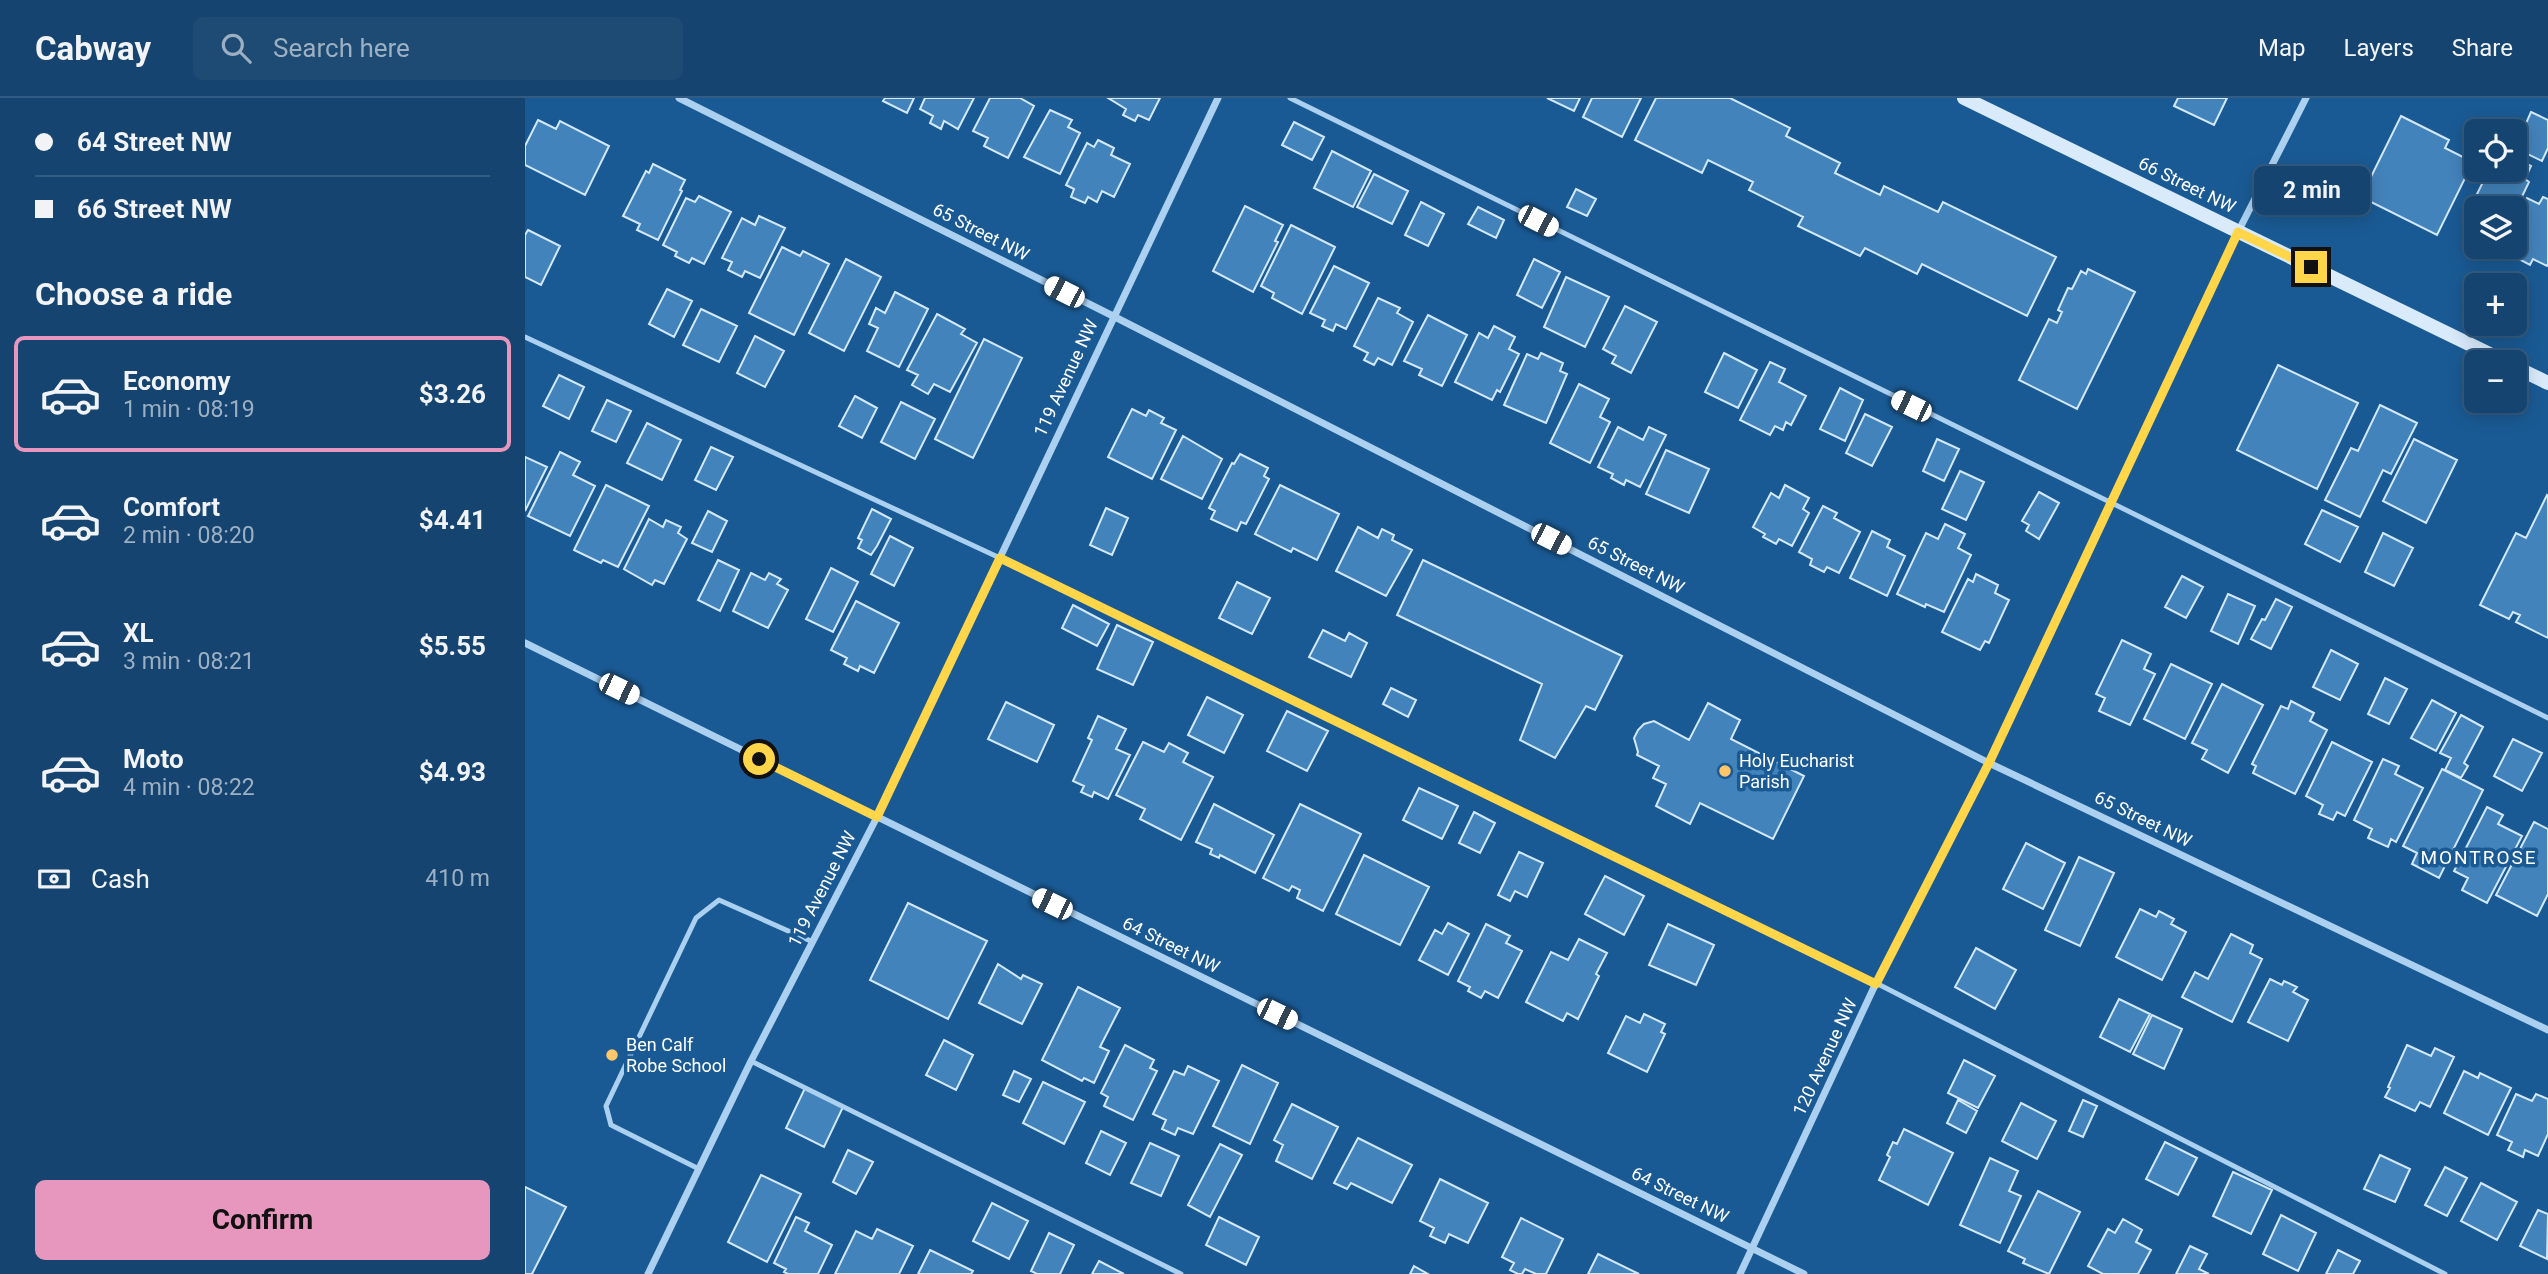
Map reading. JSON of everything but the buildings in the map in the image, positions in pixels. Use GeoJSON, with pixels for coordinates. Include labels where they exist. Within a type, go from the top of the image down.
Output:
{"type":"FeatureCollection","features":[{"type":"Feature","properties":{"kind":"main road","name":"66 Street NW"},"geometry":{"type":"LineString","coordinates":[[1964,98],[2481,350]]}},
{"type":"Feature","properties":{"kind":"main road"},"geometry":{"type":"LineString","coordinates":[[2527,373],[2548,383]]}},
{"type":"Feature","properties":{"kind":"street","name":"65 Street NW"},"geometry":{"type":"LineString","coordinates":[[679,98],[1989,763],[2548,1030]]}},
{"type":"Feature","properties":{"kind":"street","name":"119 Avenue NW"},"geometry":{"type":"LineString","coordinates":[[648,1274],[751,1061],[877,817],[1218,98]]}},
{"type":"Feature","properties":{"kind":"street","name":"120 Avenue NW"},"geometry":{"type":"LineString","coordinates":[[1740,1274],[1876,984],[1989,763],[2238,232],[2306,98]]}},
{"type":"Feature","properties":{"kind":"street","name":"64 Street NW"},"geometry":{"type":"LineString","coordinates":[[525,643],[1804,1274]]}},
{"type":"Feature","properties":{"kind":"lane"},"geometry":{"type":"LineString","coordinates":[[1290,98],[2548,718]]}},
{"type":"Feature","properties":{"kind":"lane"},"geometry":{"type":"LineString","coordinates":[[525,337],[1000,558],[1876,984],[2445,1274]]}},
{"type":"Feature","properties":{"kind":"lane"},"geometry":{"type":"LineString","coordinates":[[699,1169],[611,1125],[606,1106],[696,918],[719,900],[813,942]]}},
{"type":"Feature","properties":{"kind":"lane"},"geometry":{"type":"LineString","coordinates":[[751,1061],[1181,1274]]}},
{"type":"Feature","properties":{"kind":"place","name":"Holy Eucharist Parish"},"geometry":{"type":"Point","coordinates":[1725,771]}},
{"type":"Feature","properties":{"kind":"place","name":"Ben Calf Robe School"},"geometry":{"type":"Point","coordinates":[612,1055]}},
{"type":"Feature","properties":{"kind":"district","name":"MONTROSE"},"geometry":{"type":"Point","coordinates":[2479,857]}},
{"type":"Feature","properties":{"kind":"route"},"geometry":{"type":"LineString","coordinates":[[759,759],[877,817],[1000,558],[1876,984],[1989,763],[2238,232],[2311,267]]}}]}
